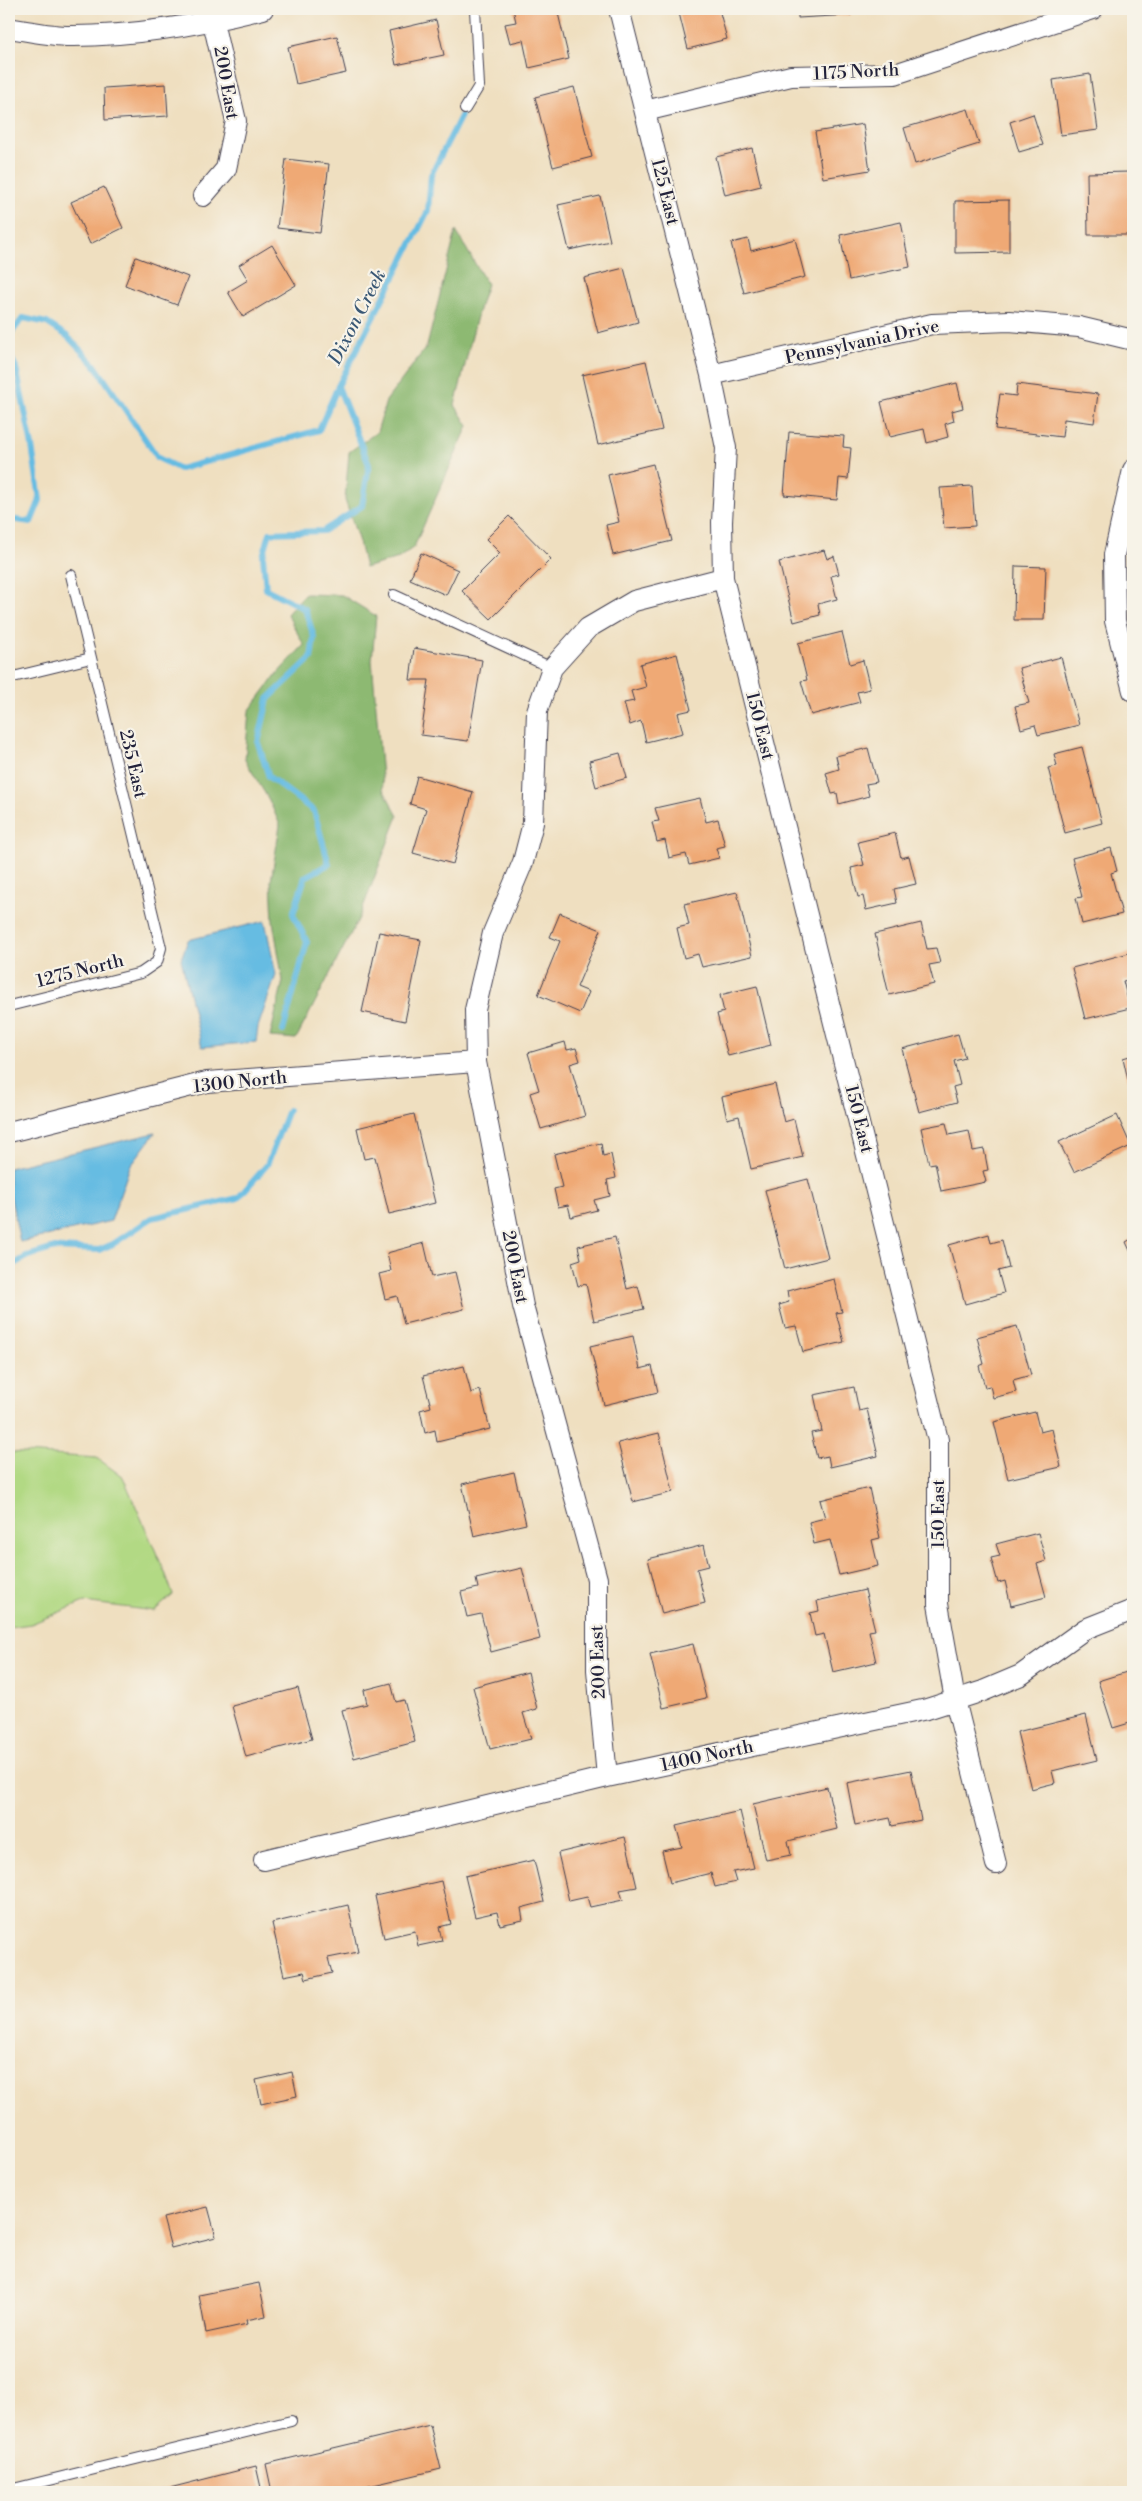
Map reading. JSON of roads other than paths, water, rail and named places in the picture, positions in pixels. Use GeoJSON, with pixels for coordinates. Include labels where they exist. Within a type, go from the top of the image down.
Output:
{"type":"FeatureCollection","features":[{"type":"Feature","properties":{"kind":"street"},"geometry":{"type":"LineString","coordinates":[[9,28],[74,36],[131,34],[213,22],[263,9]]}},
{"type":"Feature","properties":{"kind":"street","name":"125 East"},"geometry":{"type":"LineString","coordinates":[[619,9],[711,375]]}},
{"type":"Feature","properties":{"kind":"street","name":"1175 North"},"geometry":{"type":"LineString","coordinates":[[645,111],[791,76],[895,74],[1092,9]]}},
{"type":"Feature","properties":{"kind":"street","name":"200 East"},"geometry":{"type":"LineString","coordinates":[[203,196],[226,169],[236,121],[213,22]]}},
{"type":"Feature","properties":{"kind":"street","name":"Pennsylvania Drive"},"geometry":{"type":"LineString","coordinates":[[711,375],[932,324],[1009,321],[1079,327],[1133,340]]}},
{"type":"Feature","properties":{"kind":"street","name":"150 East"},"geometry":{"type":"LineString","coordinates":[[711,375],[726,448],[722,522],[723,578],[938,1440],[938,1604],[955,1700],[996,1864]]}},
{"type":"Feature","properties":{"kind":"street"},"geometry":{"type":"LineString","coordinates":[[1133,470],[1114,555],[1115,621],[1133,691]]}},
{"type":"Feature","properties":{"kind":"street"},"geometry":{"type":"LineString","coordinates":[[552,668],[588,628],[634,601],[723,578]]}},
{"type":"Feature","properties":{"kind":"street","name":"200 East"},"geometry":{"type":"LineString","coordinates":[[552,668],[537,711],[533,823],[523,862],[493,933],[475,1010],[476,1062],[523,1306],[597,1579],[597,1670],[607,1777]]}},
{"type":"Feature","properties":{"kind":"street","name":"1300 North"},"geometry":{"type":"LineString","coordinates":[[9,1132],[206,1082],[476,1062]]}},
{"type":"Feature","properties":{"kind":"street","name":"1400 North"},"geometry":{"type":"LineString","coordinates":[[264,1860],[607,1777],[927,1709],[1022,1675],[1086,1629],[1133,1610]]}},
{"type":"Feature","properties":{"kind":"lane"},"geometry":{"type":"LineString","coordinates":[[465,109],[479,86],[476,9]]}},
{"type":"Feature","properties":{"kind":"lane","name":"235 East"},"geometry":{"type":"LineString","coordinates":[[71,574],[161,948],[157,962]]}},
{"type":"Feature","properties":{"kind":"lane"},"geometry":{"type":"LineString","coordinates":[[394,595],[552,668]]}},
{"type":"Feature","properties":{"kind":"lane"},"geometry":{"type":"LineString","coordinates":[[9,678],[91,658]]}},
{"type":"Feature","properties":{"kind":"lane","name":"1275 North"},"geometry":{"type":"LineString","coordinates":[[9,1006],[141,973],[157,962]]}},
{"type":"Feature","properties":{"kind":"lane"},"geometry":{"type":"LineString","coordinates":[[9,2490],[291,2421]]}},
{"type":"Feature","properties":{"kind":"water"},"geometry":{"type":"Polygon","coordinates":[[[265,921],[276,975],[258,1027],[256,1042],[202,1047],[181,959],[188,940],[265,921]]]}},
{"type":"Feature","properties":{"kind":"water"},"geometry":{"type":"Polygon","coordinates":[[[155,1133],[130,1166],[111,1221],[20,1242],[9,1189],[9,1168],[155,1133]]]}},
{"type":"Feature","properties":{"kind":"waterway","name":"Dixon Creek"},"geometry":{"type":"LineString","coordinates":[[283,1031],[307,942],[293,914],[305,877],[329,864],[314,811],[269,777],[258,743],[268,699],[311,658],[314,637],[305,609],[266,589],[263,556],[270,533],[323,531],[362,506],[369,465],[338,386],[428,211],[431,175],[461,116]]}},
{"type":"Feature","properties":{"kind":"waterway"},"geometry":{"type":"LineString","coordinates":[[9,336],[23,318],[47,323],[67,336],[94,364],[158,458],[180,469],[319,430],[338,386]]}},
{"type":"Feature","properties":{"kind":"waterway"},"geometry":{"type":"LineString","coordinates":[[9,354],[16,367],[32,446],[40,500],[31,522],[9,519]]}},
{"type":"Feature","properties":{"kind":"waterway","name":"Dixon Creek"},"geometry":{"type":"LineString","coordinates":[[9,1267],[28,1256],[55,1248],[99,1250],[113,1244],[152,1218],[238,1198],[267,1165],[288,1110]]}}]}
